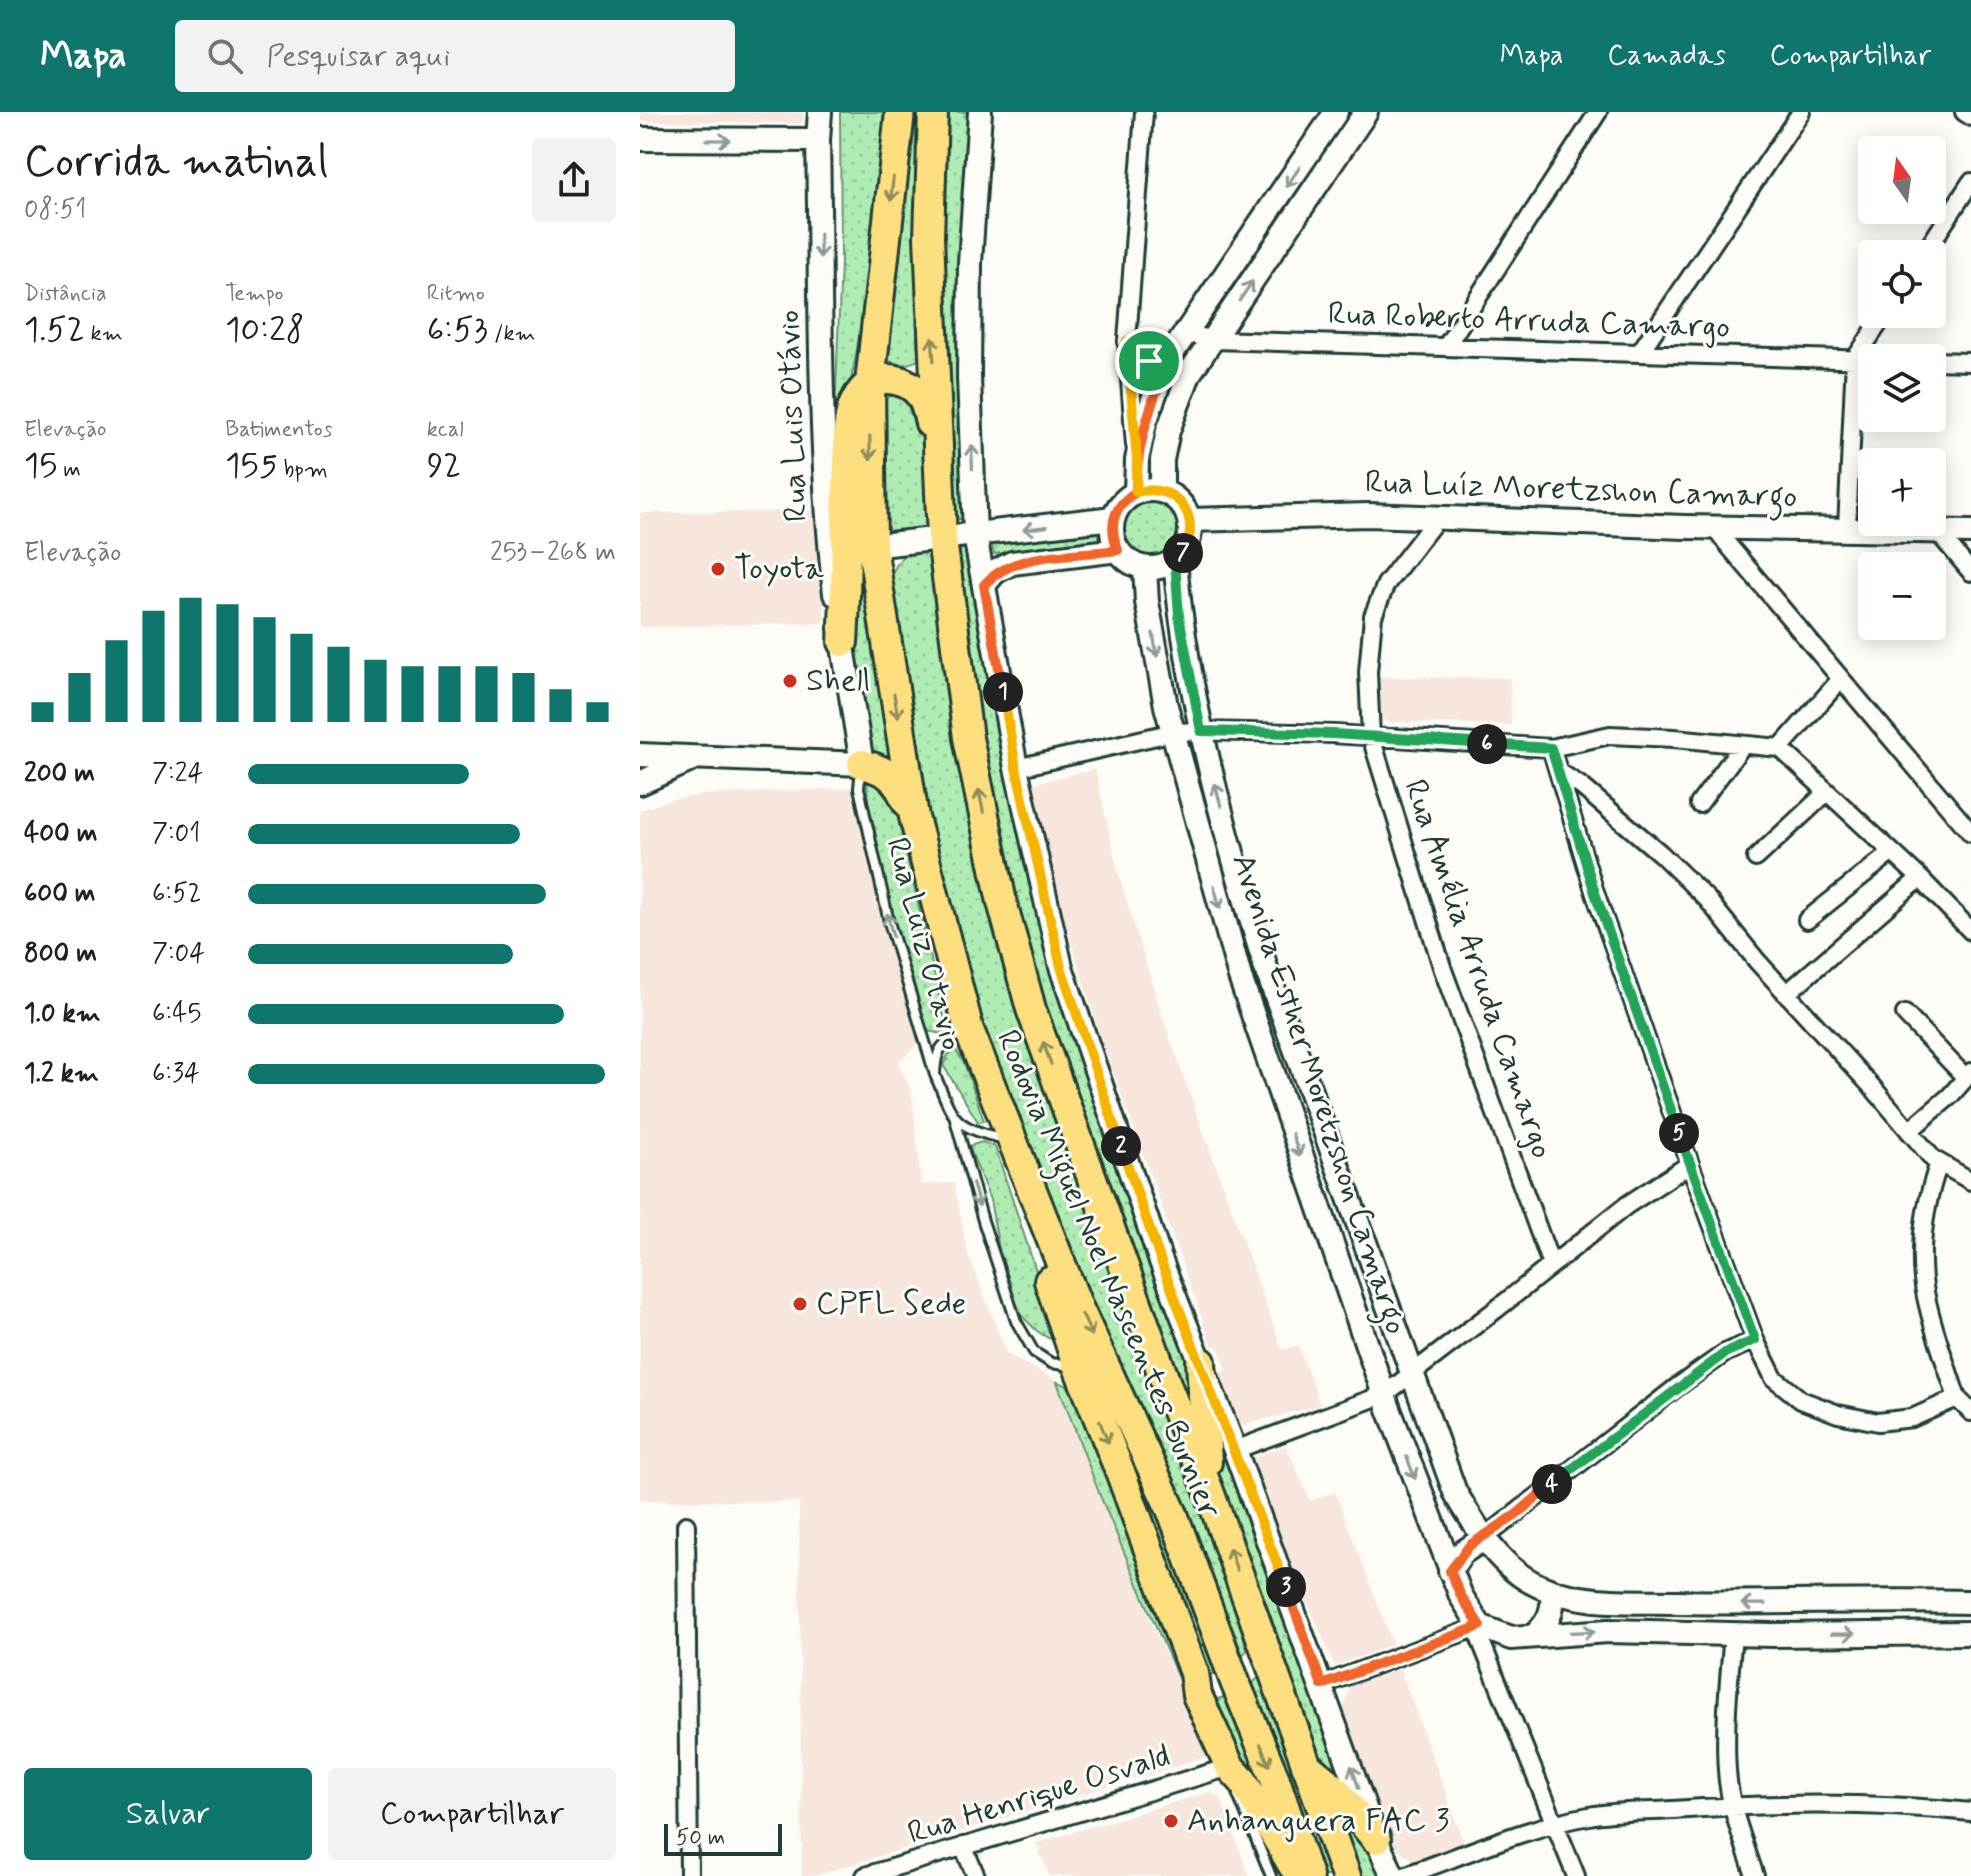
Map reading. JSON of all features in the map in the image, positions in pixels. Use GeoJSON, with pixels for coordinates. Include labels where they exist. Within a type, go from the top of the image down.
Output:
{"type":"FeatureCollection","features":[{"type":"Feature","properties":{"kind":"highway","name":"Rodovia Miguel Noel Nascentes Burnier"},"geometry":{"type":"LineString","coordinates":[[900,112],[870,383],[872,546],[914,817],[969,1030],[1000,1130],[1173,1514],[1235,1682],[1275,1779],[1308,1876]]}},
{"type":"Feature","properties":{"kind":"highway","name":"Rodovia Miguel Noel Nascentes Burnier"},"geometry":{"type":"LineString","coordinates":[[933,112],[929,237],[942,539],[968,738],[1002,902],[1031,1009],[1168,1389],[1209,1491],[1346,1876]]}},
{"type":"Feature","properties":{"kind":"highway"},"geometry":{"type":"LineString","coordinates":[[843,642],[849,433],[854,403],[870,383],[884,378],[905,383],[920,393],[926,403],[940,481]]}},
{"type":"Feature","properties":{"kind":"highway"},"geometry":{"type":"LineString","coordinates":[[862,764],[885,770],[896,782],[914,817]]}},
{"type":"Feature","properties":{"kind":"highway"},"geometry":{"type":"LineString","coordinates":[[1000,1130],[1078,1367],[1194,1673],[1197,1695],[1230,1767],[1243,1781],[1299,1876]]}},
{"type":"Feature","properties":{"kind":"highway"},"geometry":{"type":"LineString","coordinates":[[1201,1362],[1209,1491]]}},
{"type":"Feature","properties":{"kind":"highway"},"geometry":{"type":"LineString","coordinates":[[1194,1673],[1205,1683],[1223,1685],[1235,1682],[1245,1675],[1257,1656],[1258,1633]]}},
{"type":"Feature","properties":{"kind":"highway"},"geometry":{"type":"LineString","coordinates":[[1306,1764],[1334,1788],[1376,1839]]}},
{"type":"Feature","properties":{"kind":"main road","name":"Rua Luis Otávio"},"geometry":{"type":"LineString","coordinates":[[820,112],[821,396],[827,524],[854,728],[862,764]]}},
{"type":"Feature","properties":{"kind":"main road"},"geometry":{"type":"LineString","coordinates":[[980,112],[970,277],[969,377],[975,535],[1016,768],[1069,993],[1160,1259],[1235,1450],[1376,1839],[1393,1876]]}},
{"type":"Feature","properties":{"kind":"main road"},"geometry":{"type":"LineString","coordinates":[[1136,492],[1137,460],[1145,423],[1166,362],[1336,112]]}},
{"type":"Feature","properties":{"kind":"main road"},"geometry":{"type":"LineString","coordinates":[[1162,491],[1162,460],[1168,431],[1189,374],[1366,112]]}},
{"type":"Feature","properties":{"kind":"main road"},"geometry":{"type":"LineString","coordinates":[[640,139],[818,140]]}},
{"type":"Feature","properties":{"kind":"main road"},"geometry":{"type":"LineString","coordinates":[[1149,489],[1162,491],[1175,497],[1185,507],[1190,520],[1189,543],[1175,561],[1166,566],[1145,568],[1135,565],[1118,550],[1112,535],[1113,518],[1126,498],[1136,492],[1149,489]]}},
{"type":"Feature","properties":{"kind":"main road","name":"Rua Luíz Moretzshon Camargo"},"geometry":{"type":"LineString","coordinates":[[1190,520],[1368,515],[1713,527],[1858,528]]}},
{"type":"Feature","properties":{"kind":"main road"},"geometry":{"type":"LineString","coordinates":[[872,546],[1113,518]]}},
{"type":"Feature","properties":{"kind":"main road","name":"Rua Luíz Moretzshon Camargo"},"geometry":{"type":"LineString","coordinates":[[1946,531],[1971,532]]}},
{"type":"Feature","properties":{"kind":"main road"},"geometry":{"type":"LineString","coordinates":[[984,585],[995,572],[1012,563],[1118,550]]}},
{"type":"Feature","properties":{"kind":"main road","name":"Avenida Esther Moretzshon Camargo"},"geometry":{"type":"LineString","coordinates":[[1175,561],[1179,616],[1201,731],[1247,907],[1266,968],[1455,1492],[1483,1539],[1498,1556],[1536,1585],[1552,1591]]}},
{"type":"Feature","properties":{"kind":"main road","name":"Avenida Esther Moretzshon Camargo"},"geometry":{"type":"LineString","coordinates":[[1145,568],[1147,602],[1166,706],[1240,977],[1322,1221],[1450,1571],[1480,1626]]}},
{"type":"Feature","properties":{"kind":"main road"},"geometry":{"type":"LineString","coordinates":[[810,760],[840,749],[854,728]]}},
{"type":"Feature","properties":{"kind":"main road"},"geometry":{"type":"LineString","coordinates":[[644,757],[862,764]]}},
{"type":"Feature","properties":{"kind":"main road"},"geometry":{"type":"LineString","coordinates":[[640,783],[697,757]]}},
{"type":"Feature","properties":{"kind":"main road"},"geometry":{"type":"LineString","coordinates":[[1450,1571],[1462,1553],[1483,1539]]}},
{"type":"Feature","properties":{"kind":"main road"},"geometry":{"type":"LineString","coordinates":[[1534,1636],[1547,1624],[1551,1615],[1552,1591],[1608,1600],[1772,1604],[1971,1602]]}},
{"type":"Feature","properties":{"kind":"main road"},"geometry":{"type":"LineString","coordinates":[[1480,1626],[1511,1638],[1608,1631],[1971,1633]]}},
{"type":"Feature","properties":{"kind":"street"},"geometry":{"type":"LineString","coordinates":[[1137,460],[1127,341],[1144,112]]}},
{"type":"Feature","properties":{"kind":"street"},"geometry":{"type":"LineString","coordinates":[[1447,345],[1598,112]]}},
{"type":"Feature","properties":{"kind":"street"},"geometry":{"type":"LineString","coordinates":[[1640,352],[1801,112]]}},
{"type":"Feature","properties":{"kind":"street"},"geometry":{"type":"LineString","coordinates":[[1964,112],[1971,117]]}},
{"type":"Feature","properties":{"kind":"street"},"geometry":{"type":"LineString","coordinates":[[1933,240],[1971,182]]}},
{"type":"Feature","properties":{"kind":"street","name":"Rua Roberto Arruda Camargo"},"geometry":{"type":"LineString","coordinates":[[1186,333],[1213,340],[1858,359]]}},
{"type":"Feature","properties":{"kind":"street"},"geometry":{"type":"LineString","coordinates":[[1127,341],[1139,356],[1149,361],[1166,362]]}},
{"type":"Feature","properties":{"kind":"street"},"geometry":{"type":"LineString","coordinates":[[1946,361],[1971,362]]}},
{"type":"Feature","properties":{"kind":"street"},"geometry":{"type":"LineString","coordinates":[[1847,528],[1858,419]]}},
{"type":"Feature","properties":{"kind":"street","name":"Rua Amélia Arruda Camargo"},"geometry":{"type":"LineString","coordinates":[[1438,517],[1386,584],[1373,616],[1368,672],[1371,737],[1443,970],[1551,1264]]}},
{"type":"Feature","properties":{"kind":"street"},"geometry":{"type":"LineString","coordinates":[[1713,527],[1971,833]]}},
{"type":"Feature","properties":{"kind":"street"},"geometry":{"type":"LineString","coordinates":[[1941,536],[1971,572]]}},
{"type":"Feature","properties":{"kind":"street"},"geometry":{"type":"LineString","coordinates":[[1780,748],[1840,680]]}},
{"type":"Feature","properties":{"kind":"street"},"geometry":{"type":"LineString","coordinates":[[1016,768],[1174,732],[1201,731],[1551,748],[1610,735],[1780,748],[1920,878],[1971,931]]}},
{"type":"Feature","properties":{"kind":"street"},"geometry":{"type":"LineString","coordinates":[[1699,804],[1742,746]]}},
{"type":"Feature","properties":{"kind":"street"},"geometry":{"type":"LineString","coordinates":[[1551,748],[1595,893],[1690,1164],[1755,1340],[1774,1378],[1801,1400],[1838,1414],[1878,1422],[1912,1418],[1957,1398]]}},
{"type":"Feature","properties":{"kind":"street"},"geometry":{"type":"LineString","coordinates":[[1559,772],[1581,786],[1707,899],[1786,994],[1909,1131],[1939,1163],[1971,1181]]}},
{"type":"Feature","properties":{"kind":"street"},"geometry":{"type":"LineString","coordinates":[[1756,858],[1827,792]]}},
{"type":"Feature","properties":{"kind":"street"},"geometry":{"type":"LineString","coordinates":[[1807,920],[1892,852]]}},
{"type":"Feature","properties":{"kind":"street"},"geometry":{"type":"LineString","coordinates":[[1786,994],[1920,878]]}},
{"type":"Feature","properties":{"kind":"street"},"geometry":{"type":"LineString","coordinates":[[1905,1014],[1968,1075],[1950,1096],[1909,1131]]}},
{"type":"Feature","properties":{"kind":"street"},"geometry":{"type":"LineString","coordinates":[[1939,1163],[1931,1187],[1922,1237],[1923,1281],[1957,1398],[1971,1412]]}},
{"type":"Feature","properties":{"kind":"street"},"geometry":{"type":"LineString","coordinates":[[1235,1450],[1385,1394],[1627,1205],[1690,1164]]}},
{"type":"Feature","properties":{"kind":"street"},"geometry":{"type":"LineString","coordinates":[[1483,1539],[1677,1387],[1725,1353],[1755,1340]]}},
{"type":"Feature","properties":{"kind":"street"},"geometry":{"type":"LineString","coordinates":[[686,1525],[689,1876]]}},
{"type":"Feature","properties":{"kind":"street"},"geometry":{"type":"LineString","coordinates":[[1322,1685],[1480,1626],[1480,1639],[1576,1876]]}},
{"type":"Feature","properties":{"kind":"street"},"geometry":{"type":"LineString","coordinates":[[1733,1634],[1729,1680],[1728,1780],[1733,1807],[1755,1876]]}},
{"type":"Feature","properties":{"kind":"street"},"geometry":{"type":"LineString","coordinates":[[1495,1672],[1496,1658],[1511,1638]]}},
{"type":"Feature","properties":{"kind":"street","name":"Rua Henrique Osvald"},"geometry":{"type":"LineString","coordinates":[[865,1876],[1230,1767]]}},
{"type":"Feature","properties":{"kind":"street"},"geometry":{"type":"LineString","coordinates":[[1404,1876],[1555,1823],[1590,1815],[1733,1807],[1878,1807],[1971,1812]]}},
{"type":"Feature","properties":{"kind":"street"},"geometry":{"type":"LineString","coordinates":[[963,1846],[976,1876]]}},
{"type":"Feature","properties":{"kind":"lane","name":"Rua Luiz Otavio"},"geometry":{"type":"LineString","coordinates":[[862,764],[859,788],[889,922],[935,1075]]}},
{"type":"Feature","properties":{"kind":"lane","name":"Rua Luiz Otavio"},"geometry":{"type":"LineString","coordinates":[[935,1075],[939,1049],[969,1030]]}},
{"type":"Feature","properties":{"kind":"lane"},"geometry":{"type":"LineString","coordinates":[[935,1075],[955,1119],[983,1221],[1016,1321],[1034,1352],[1051,1363],[1078,1367]]}},
{"type":"Feature","properties":{"kind":"lane"},"geometry":{"type":"LineString","coordinates":[[955,1119],[968,1130],[1000,1130]]}},
{"type":"Feature","properties":{"kind":"lane"},"geometry":{"type":"LineString","coordinates":[[1230,1767],[1240,1803],[1271,1876]]}},
{"type":"Feature","properties":{"kind":"shaded area"},"geometry":{"type":"Polygon","coordinates":[[[640,112],[803,112],[803,123],[640,121],[640,112]]]}},
{"type":"Feature","properties":{"kind":"shaded area","name":"Toyota"},"geometry":{"type":"Polygon","coordinates":[[[817,511],[825,623],[640,627],[640,513],[817,511]]]}},
{"type":"Feature","properties":{"kind":"shaded area"},"geometry":{"type":"Polygon","coordinates":[[[1379,677],[1510,678],[1511,725],[1382,720],[1375,710],[1379,677]]]}},
{"type":"Feature","properties":{"kind":"shaded area"},"geometry":{"type":"Polygon","coordinates":[[[1095,769],[1120,880],[1164,1022],[1282,1350],[1298,1345],[1320,1405],[1239,1426],[1219,1373],[1227,1369],[1218,1347],[1212,1346],[1100,1035],[1066,925],[1033,784],[1095,769]]]}},
{"type":"Feature","properties":{"kind":"shaded area"},"geometry":{"type":"Polygon","coordinates":[[[852,788],[879,909],[919,1042],[898,1063],[912,1092],[921,1184],[954,1183],[968,1254],[1007,1354],[1057,1381],[1154,1629],[1211,1755],[814,1876],[802,1876],[799,1502],[640,1500],[640,810],[670,800],[701,795],[852,788]]]}},
{"type":"Feature","properties":{"kind":"shaded area"},"geometry":{"type":"Polygon","coordinates":[[[1286,1445],[1310,1501],[1335,1492],[1393,1644],[1335,1666],[1249,1459],[1286,1445]]]}},
{"type":"Feature","properties":{"kind":"shaded area"},"geometry":{"type":"Polygon","coordinates":[[[1400,1669],[1464,1843],[1415,1862],[1387,1841],[1341,1716],[1350,1687],[1400,1669]]]}},
{"type":"Feature","properties":{"kind":"shaded area","name":"Anhanguera FAC 3"},"geometry":{"type":"Polygon","coordinates":[[[1209,1792],[1221,1798],[1249,1876],[1049,1876],[1036,1843],[1209,1792]]]}},
{"type":"Feature","properties":{"kind":"green space"},"geometry":{"type":"Polygon","coordinates":[[[840,112],[888,112],[874,261],[849,391],[834,441],[841,261],[840,112]]]}},
{"type":"Feature","properties":{"kind":"green space"},"geometry":{"type":"Polygon","coordinates":[[[909,112],[925,112],[917,345],[920,359],[903,364],[886,359],[909,112]]]}},
{"type":"Feature","properties":{"kind":"green space"},"geometry":{"type":"Polygon","coordinates":[[[940,112],[969,112],[963,206],[959,426],[969,518],[950,520],[935,217],[940,112]]]}},
{"type":"Feature","properties":{"kind":"green space"},"geometry":{"type":"Polygon","coordinates":[[[897,391],[921,415],[927,530],[884,532],[884,400],[897,391]]]}},
{"type":"Feature","properties":{"kind":"green space"},"geometry":{"type":"Polygon","coordinates":[[[1151,497],[1163,499],[1173,506],[1180,516],[1180,540],[1173,550],[1163,557],[1151,559],[1139,557],[1129,550],[1122,540],[1120,528],[1122,516],[1129,506],[1139,499],[1151,497]]]}},
{"type":"Feature","properties":{"kind":"green space"},"geometry":{"type":"Polygon","coordinates":[[[1108,532],[1110,542],[994,554],[992,545],[1108,532]]]}},
{"type":"Feature","properties":{"kind":"green space"},"geometry":{"type":"Polygon","coordinates":[[[861,549],[874,658],[893,762],[867,750],[850,613],[861,549]]]}},
{"type":"Feature","properties":{"kind":"green space"},"geometry":{"type":"Polygon","coordinates":[[[959,549],[969,549],[1030,873],[1192,1360],[1195,1428],[1133,1265],[1084,1110],[1050,1028],[1008,883],[975,702],[959,549]]]}},
{"type":"Feature","properties":{"kind":"green space"},"geometry":{"type":"Polygon","coordinates":[[[910,550],[926,551],[931,560],[968,812],[1000,943],[1045,1088],[1239,1618],[1247,1650],[1243,1655],[1184,1507],[1138,1415],[1027,1157],[981,1018],[918,773],[888,591],[895,568],[910,550]]]}},
{"type":"Feature","properties":{"kind":"green space"},"geometry":{"type":"Polygon","coordinates":[[[873,776],[892,791],[946,1025],[942,1034],[927,1031],[894,924],[868,809],[867,782],[873,776]]]}},
{"type":"Feature","properties":{"kind":"green space"},"geometry":{"type":"Polygon","coordinates":[[[956,1050],[965,1065],[984,1121],[978,1122],[943,1065],[948,1055],[956,1050]]]}},
{"type":"Feature","properties":{"kind":"green space"},"geometry":{"type":"Polygon","coordinates":[[[982,1142],[995,1147],[1062,1340],[1048,1338],[1020,1314],[1000,1254],[990,1200],[969,1146],[982,1142]]]}},
{"type":"Feature","properties":{"kind":"green space"},"geometry":{"type":"Polygon","coordinates":[[[1057,1382],[1076,1388],[1211,1755],[1101,1498],[1057,1382]]]}},
{"type":"Feature","properties":{"kind":"green space"},"geometry":{"type":"Polygon","coordinates":[[[1105,1393],[1159,1505],[1222,1672],[1218,1676],[1207,1673],[1128,1474],[1105,1393]]]}},
{"type":"Feature","properties":{"kind":"green space"},"geometry":{"type":"Polygon","coordinates":[[[1208,1407],[1345,1773],[1341,1777],[1318,1760],[1215,1478],[1208,1407]]]}},
{"type":"Feature","properties":{"kind":"green space"},"geometry":{"type":"Polygon","coordinates":[[[1261,1675],[1333,1876],[1317,1876],[1251,1685],[1261,1675]]]}},
{"type":"Feature","properties":{"kind":"green space"},"geometry":{"type":"Polygon","coordinates":[[[1231,1696],[1264,1792],[1236,1751],[1211,1700],[1231,1696]]]}},
{"type":"Feature","properties":{"kind":"green space"},"geometry":{"type":"Polygon","coordinates":[[[1332,1804],[1377,1859],[1383,1876],[1363,1876],[1332,1804]]]}},
{"type":"Feature","properties":{"kind":"place","name":"Toyota"},"geometry":{"type":"Point","coordinates":[718,569]}},
{"type":"Feature","properties":{"kind":"place","name":"Shell"},"geometry":{"type":"Point","coordinates":[790,681]}},
{"type":"Feature","properties":{"kind":"place","name":"CPFL Sede"},"geometry":{"type":"Point","coordinates":[800,1304]}},
{"type":"Feature","properties":{"kind":"place","name":"Anhanguera FAC 3"},"geometry":{"type":"Point","coordinates":[1171,1821]}},
{"type":"Feature","properties":{"kind":"route"},"geometry":{"type":"LineString","coordinates":[[1149,361],[1139,356],[1127,341],[1137,460],[1136,476],[1136,492],[1149,489],[1175,497],[1185,507],[1190,520],[1189,543],[1175,561],[1179,616],[1201,731],[1334,734],[1551,748],[1595,893],[1755,1340],[1725,1353],[1677,1387],[1516,1515],[1462,1553],[1450,1571],[1480,1626],[1322,1685],[1160,1259],[1061,967],[1016,768],[984,585],[995,572],[1012,563],[1118,550],[1112,535],[1113,518],[1126,498],[1136,492],[1137,460],[1145,423],[1166,362],[1149,361]]}}]}
